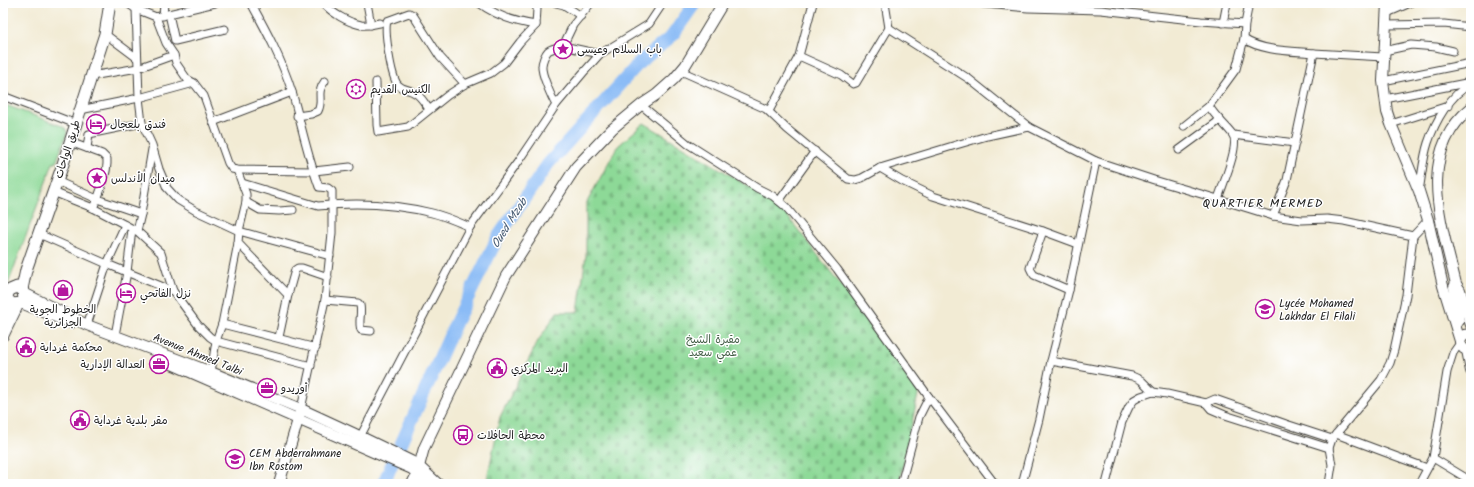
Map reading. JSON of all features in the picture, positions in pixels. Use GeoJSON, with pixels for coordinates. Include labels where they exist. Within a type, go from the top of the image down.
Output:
{"type":"FeatureCollection","features":[{"type":"Feature","properties":{"kind":"main road","name":"طريق الواحات"},"geometry":{"type":"LineString","coordinates":[[106,31],[110,3]]}},
{"type":"Feature","properties":{"kind":"main road","name":"طريق الواحات"},"geometry":{"type":"LineString","coordinates":[[15,295],[39,234],[106,31],[118,3]]}},
{"type":"Feature","properties":{"kind":"main road"},"geometry":{"type":"LineString","coordinates":[[412,484],[416,468],[424,448],[516,258],[576,167],[612,129],[674,79],[681,71],[723,3]]}},
{"type":"Feature","properties":{"kind":"main road"},"geometry":{"type":"LineString","coordinates":[[1387,8],[1383,81],[1385,99],[1391,124],[1419,191],[1428,220],[1443,286],[1465,343]]}},
{"type":"Feature","properties":{"kind":"main road"},"geometry":{"type":"LineString","coordinates":[[1471,108],[1454,125],[1441,149],[1437,185],[1439,210],[1456,284],[1460,290],[1471,325]]}},
{"type":"Feature","properties":{"kind":"main road"},"geometry":{"type":"LineString","coordinates":[[1456,284],[1454,287],[1454,295],[1471,371]]}},
{"type":"Feature","properties":{"kind":"main road"},"geometry":{"type":"LineString","coordinates":[[3,312],[15,295]]}},
{"type":"Feature","properties":{"kind":"main road"},"geometry":{"type":"LineString","coordinates":[[3,335],[15,295]]}},
{"type":"Feature","properties":{"kind":"main road"},"geometry":{"type":"LineString","coordinates":[[15,295],[146,353],[300,414],[279,484]]}},
{"type":"Feature","properties":{"kind":"main road","name":"Avenue Ahmed Talbi"},"geometry":{"type":"LineString","coordinates":[[15,295],[87,325],[211,372],[300,414],[361,440],[416,468]]}},
{"type":"Feature","properties":{"kind":"main road"},"geometry":{"type":"LineString","coordinates":[[416,468],[427,484]]}},
{"type":"Feature","properties":{"kind":"main road"},"geometry":{"type":"LineString","coordinates":[[416,468],[438,484]]}},
{"type":"Feature","properties":{"kind":"street"},"geometry":{"type":"LineString","coordinates":[[127,3],[136,9],[163,16],[215,3]]}},
{"type":"Feature","properties":{"kind":"street"},"geometry":{"type":"LineString","coordinates":[[164,3],[163,16],[166,43],[174,54],[176,62],[187,79],[194,82],[204,96],[228,163],[232,169],[314,171],[350,167]]}},
{"type":"Feature","properties":{"kind":"street"},"geometry":{"type":"LineString","coordinates":[[251,3],[276,48],[292,92],[297,116],[319,187],[328,188],[332,191],[332,233],[325,300],[316,348],[300,414]]}},
{"type":"Feature","properties":{"kind":"street"},"geometry":{"type":"LineString","coordinates":[[323,3],[331,11],[349,21],[361,25],[380,23]]}},
{"type":"Feature","properties":{"kind":"street"},"geometry":{"type":"LineString","coordinates":[[367,3],[371,25]]}},
{"type":"Feature","properties":{"kind":"street"},"geometry":{"type":"LineString","coordinates":[[479,3],[500,16],[518,22],[536,25]]}},
{"type":"Feature","properties":{"kind":"street"},"geometry":{"type":"LineString","coordinates":[[376,82],[378,132],[408,127],[429,109],[465,84],[491,73],[504,64],[520,42],[536,25],[537,9],[535,3]]}},
{"type":"Feature","properties":{"kind":"street"},"geometry":{"type":"LineString","coordinates":[[556,3],[564,5],[581,16]]}},
{"type":"Feature","properties":{"kind":"street"},"geometry":{"type":"LineString","coordinates":[[563,46],[573,25],[591,3]]}},
{"type":"Feature","properties":{"kind":"street"},"geometry":{"type":"LineString","coordinates":[[361,440],[470,227],[517,163],[556,105],[600,54],[649,24],[663,3]]}},
{"type":"Feature","properties":{"kind":"street"},"geometry":{"type":"LineString","coordinates":[[769,111],[799,56],[813,3]]}},
{"type":"Feature","properties":{"kind":"street"},"geometry":{"type":"LineString","coordinates":[[799,56],[841,75],[854,84],[857,82],[889,28],[885,3]]}},
{"type":"Feature","properties":{"kind":"street"},"geometry":{"type":"LineString","coordinates":[[975,3],[1028,8],[1101,10],[1245,24]]}},
{"type":"Feature","properties":{"kind":"street"},"geometry":{"type":"LineString","coordinates":[[1223,23],[1227,3]]}},
{"type":"Feature","properties":{"kind":"street"},"geometry":{"type":"LineString","coordinates":[[1184,126],[1209,106],[1236,69],[1244,39],[1249,3]]}},
{"type":"Feature","properties":{"kind":"street"},"geometry":{"type":"LineString","coordinates":[[1387,8],[1410,3]]}},
{"type":"Feature","properties":{"kind":"street"},"geometry":{"type":"LineString","coordinates":[[136,9],[139,98],[142,123],[152,145],[159,169],[167,188],[178,200],[196,211],[239,232],[275,240],[330,256]]}},
{"type":"Feature","properties":{"kind":"street"},"geometry":{"type":"LineString","coordinates":[[429,109],[418,95],[413,91],[402,88],[397,83],[391,64],[386,27],[387,21],[409,13],[413,15],[440,57],[465,84]]}},
{"type":"Feature","properties":{"kind":"street"},"geometry":{"type":"LineString","coordinates":[[163,16],[175,41],[224,29]]}},
{"type":"Feature","properties":{"kind":"street"},"geometry":{"type":"LineString","coordinates":[[1386,25],[1444,24],[1471,27]]}},
{"type":"Feature","properties":{"kind":"street"},"geometry":{"type":"LineString","coordinates":[[889,28],[970,79],[1029,127],[1096,161],[1274,216],[1302,220],[1327,219],[1344,221],[1413,236]]}},
{"type":"Feature","properties":{"kind":"street"},"geometry":{"type":"LineString","coordinates":[[106,31],[137,58]]}},
{"type":"Feature","properties":{"kind":"street"},"geometry":{"type":"LineString","coordinates":[[1244,39],[1251,44],[1264,47],[1314,53],[1384,54],[1411,45],[1436,47],[1453,51]]}},
{"type":"Feature","properties":{"kind":"street"},"geometry":{"type":"LineString","coordinates":[[556,105],[551,97],[542,66],[546,55],[550,50],[563,46],[600,54]]}},
{"type":"Feature","properties":{"kind":"street"},"geometry":{"type":"LineString","coordinates":[[1274,216],[1285,188],[1314,53]]}},
{"type":"Feature","properties":{"kind":"street"},"geometry":{"type":"LineString","coordinates":[[91,76],[138,68],[174,54]]}},
{"type":"Feature","properties":{"kind":"street"},"geometry":{"type":"LineString","coordinates":[[1383,81],[1471,63]]}},
{"type":"Feature","properties":{"kind":"street"},"geometry":{"type":"LineString","coordinates":[[681,71],[748,100],[769,111],[787,129],[848,179],[855,180],[862,178],[880,168],[975,139],[1029,127]]}},
{"type":"Feature","properties":{"kind":"street"},"geometry":{"type":"LineString","coordinates":[[80,110],[139,98],[194,82]]}},
{"type":"Feature","properties":{"kind":"street"},"geometry":{"type":"LineString","coordinates":[[297,116],[311,114],[318,111],[320,106],[319,90],[325,82]]}},
{"type":"Feature","properties":{"kind":"street"},"geometry":{"type":"LineString","coordinates":[[1385,99],[1471,83]]}},
{"type":"Feature","properties":{"kind":"street"},"geometry":{"type":"LineString","coordinates":[[1419,191],[1428,144],[1436,125],[1459,92],[1471,83]]}},
{"type":"Feature","properties":{"kind":"street"},"geometry":{"type":"LineString","coordinates":[[213,122],[292,92]]}},
{"type":"Feature","properties":{"kind":"street"},"geometry":{"type":"LineString","coordinates":[[3,96],[75,126],[89,134],[142,123]]}},
{"type":"Feature","properties":{"kind":"street"},"geometry":{"type":"LineString","coordinates":[[641,105],[688,144],[779,201],[786,207],[837,268],[929,397],[995,484]]}},
{"type":"Feature","properties":{"kind":"street"},"geometry":{"type":"LineString","coordinates":[[1209,106],[1233,135],[1235,142],[1233,153],[1218,199]]}},
{"type":"Feature","properties":{"kind":"street"},"geometry":{"type":"LineString","coordinates":[[1391,124],[1448,106]]}},
{"type":"Feature","properties":{"kind":"street"},"geometry":{"type":"LineString","coordinates":[[1179,150],[1220,120]]}},
{"type":"Feature","properties":{"kind":"street"},"geometry":{"type":"LineString","coordinates":[[86,148],[89,134]]}},
{"type":"Feature","properties":{"kind":"street"},"geometry":{"type":"LineString","coordinates":[[1233,135],[1295,143]]}},
{"type":"Feature","properties":{"kind":"street"},"geometry":{"type":"LineString","coordinates":[[70,142],[105,156],[107,159],[107,168],[93,208]]}},
{"type":"Feature","properties":{"kind":"street"},"geometry":{"type":"LineString","coordinates":[[115,335],[135,230],[141,214],[152,145]]}},
{"type":"Feature","properties":{"kind":"street"},"geometry":{"type":"LineString","coordinates":[[779,201],[815,151]]}},
{"type":"Feature","properties":{"kind":"street"},"geometry":{"type":"LineString","coordinates":[[1022,484],[1040,419],[1051,361],[1069,290],[1096,161]]}},
{"type":"Feature","properties":{"kind":"street"},"geometry":{"type":"LineString","coordinates":[[880,168],[932,196],[1043,231],[1078,244]]}},
{"type":"Feature","properties":{"kind":"street"},"geometry":{"type":"LineString","coordinates":[[211,372],[216,341],[222,324],[246,202],[246,194],[237,170]]}},
{"type":"Feature","properties":{"kind":"street"},"geometry":{"type":"LineString","coordinates":[[242,183],[318,206],[386,205],[433,213],[470,227]]}},
{"type":"Feature","properties":{"kind":"street"},"geometry":{"type":"LineString","coordinates":[[55,186],[97,198],[141,214]]}},
{"type":"Feature","properties":{"kind":"street"},"geometry":{"type":"LineString","coordinates":[[55,186],[135,230],[160,253],[173,291],[198,325],[210,338],[216,341],[311,366]]}},
{"type":"Feature","properties":{"kind":"street"},"geometry":{"type":"LineString","coordinates":[[246,202],[260,210],[293,210]]}},
{"type":"Feature","properties":{"kind":"street"},"geometry":{"type":"LineString","coordinates":[[1329,484],[1332,465],[1329,448],[1334,436],[1381,380],[1390,363],[1406,295],[1413,236],[1428,220]]}},
{"type":"Feature","properties":{"kind":"street"},"geometry":{"type":"LineString","coordinates":[[87,325],[106,264],[125,225]]}},
{"type":"Feature","properties":{"kind":"street"},"geometry":{"type":"LineString","coordinates":[[1043,231],[1030,268],[1031,271],[1034,275],[1069,290]]}},
{"type":"Feature","properties":{"kind":"street"},"geometry":{"type":"LineString","coordinates":[[39,234],[106,264],[173,291]]}},
{"type":"Feature","properties":{"kind":"street"},"geometry":{"type":"LineString","coordinates":[[238,243],[288,294]]}},
{"type":"Feature","properties":{"kind":"street"},"geometry":{"type":"LineString","coordinates":[[279,338],[288,294],[294,274],[298,268],[308,269],[328,277]]}},
{"type":"Feature","properties":{"kind":"street"},"geometry":{"type":"LineString","coordinates":[[325,300],[360,305],[362,313],[359,324],[361,330],[371,331]]}},
{"type":"Feature","properties":{"kind":"street"},"geometry":{"type":"LineString","coordinates":[[222,324],[316,348]]}},
{"type":"Feature","properties":{"kind":"street"},"geometry":{"type":"LineString","coordinates":[[1419,484],[1433,458],[1447,372],[1453,353],[1465,343]]}},
{"type":"Feature","properties":{"kind":"street"},"geometry":{"type":"LineString","coordinates":[[1051,361],[1132,376],[1141,380],[1153,392]]}},
{"type":"Feature","properties":{"kind":"street"},"geometry":{"type":"LineString","coordinates":[[1106,484],[1122,422],[1129,407],[1134,400],[1153,392],[1206,403],[1211,408],[1225,415],[1329,448]]}},
{"type":"Feature","properties":{"kind":"street"},"geometry":{"type":"LineString","coordinates":[[901,484],[919,417],[929,397]]}},
{"type":"Feature","properties":{"kind":"street"},"geometry":{"type":"LineString","coordinates":[[1206,403],[1215,399],[1286,424],[1334,436],[1427,468]]}},
{"type":"Feature","properties":{"kind":"street"},"geometry":{"type":"LineString","coordinates":[[1433,458],[1471,481]]}},
{"type":"Feature","properties":{"kind":"green space"},"geometry":{"type":"Polygon","coordinates":[[[3,104],[62,126],[66,129],[67,133],[56,163],[53,163],[7,287],[3,285],[3,104]]]}},
{"type":"Feature","properties":{"kind":"green space","name":"مقبرة الشيخ عمي سعيد"},"geometry":{"type":"Polygon","coordinates":[[[644,123],[778,204],[841,285],[919,390],[899,484],[486,484],[500,417],[538,341],[557,312],[578,312],[586,255],[586,204],[617,147],[644,123]]]}},
{"type":"Feature","properties":{"kind":"waterway","name":"Oued Mzab"},"geometry":{"type":"LineString","coordinates":[[383,484],[456,322],[498,237],[548,164],[640,62],[672,36],[695,3]]}},
{"type":"Feature","properties":{"kind":"place","name":"باب السلام وعيسى"},"geometry":{"type":"Point","coordinates":[563,49]}},
{"type":"Feature","properties":{"kind":"place","name":"الكنيس القديم"},"geometry":{"type":"Point","coordinates":[356,89]}},
{"type":"Feature","properties":{"kind":"place","name":"فندق بلعجال"},"geometry":{"type":"Point","coordinates":[96,124]}},
{"type":"Feature","properties":{"kind":"place","name":"ميدان الأندلس"},"geometry":{"type":"Point","coordinates":[97,178]}},
{"type":"Feature","properties":{"kind":"place","name":"الخطوط الجوية الجزائرية"},"geometry":{"type":"Point","coordinates":[63,290]}},
{"type":"Feature","properties":{"kind":"place","name":"نزل الفاتحي"},"geometry":{"type":"Point","coordinates":[126,293]}},
{"type":"Feature","properties":{"kind":"place","name":"Lycée Mohamed Lakhdar El Filali"},"geometry":{"type":"Point","coordinates":[1265,309]}},
{"type":"Feature","properties":{"kind":"place","name":"محكمة غرداية"},"geometry":{"type":"Point","coordinates":[26,347]}},
{"type":"Feature","properties":{"kind":"place","name":"العدالة الإدارية"},"geometry":{"type":"Point","coordinates":[159,364]}},
{"type":"Feature","properties":{"kind":"place","name":"البريد المركزي"},"geometry":{"type":"Point","coordinates":[497,368]}},
{"type":"Feature","properties":{"kind":"place","name":"أوريدو"},"geometry":{"type":"Point","coordinates":[267,388]}},
{"type":"Feature","properties":{"kind":"place","name":"مقر بلدية غرداية"},"geometry":{"type":"Point","coordinates":[80,420]}},
{"type":"Feature","properties":{"kind":"place","name":"محطة الحافلات"},"geometry":{"type":"Point","coordinates":[463,435]}},
{"type":"Feature","properties":{"kind":"place","name":"CEM Abderrahmane Ibn Rostom"},"geometry":{"type":"Point","coordinates":[235,459]}},
{"type":"Feature","properties":{"kind":"district","name":"QUARTIER MERMED"},"geometry":{"type":"Point","coordinates":[1263,203]}}]}
